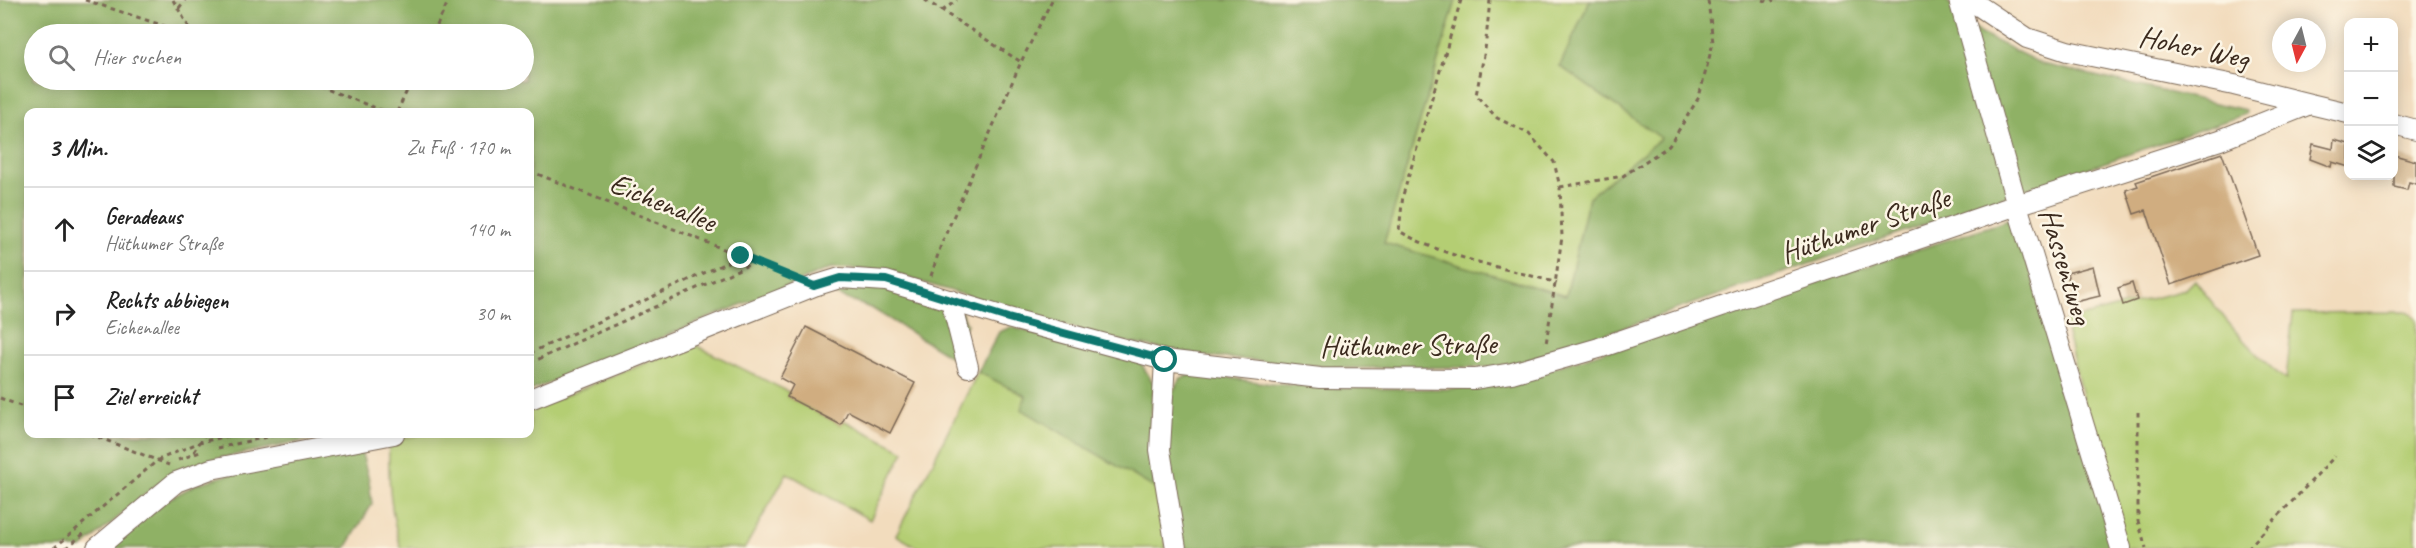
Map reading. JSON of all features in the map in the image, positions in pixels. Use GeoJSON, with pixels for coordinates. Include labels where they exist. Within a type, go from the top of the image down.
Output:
{"type":"FeatureCollection","features":[{"type":"Feature","properties":{"kind":"street","name":"Hassentweg"},"geometry":{"type":"LineString","coordinates":[[1959,0],[2017,205],[2121,548]]}},
{"type":"Feature","properties":{"kind":"street","name":"Hoher Weg"},"geometry":{"type":"LineString","coordinates":[[1970,0],[2027,38],[2067,51],[2234,85],[2310,104]]}},
{"type":"Feature","properties":{"kind":"street","name":"Hüthumer Straße"},"geometry":{"type":"LineString","coordinates":[[534,397],[814,286],[840,278],[886,280],[1165,360],[1320,378],[1475,379],[1512,373],[1610,344],[2017,205],[2220,140],[2310,104]]}},
{"type":"Feature","properties":{"kind":"street"},"geometry":{"type":"LineString","coordinates":[[2310,104],[2344,112]]}},
{"type":"Feature","properties":{"kind":"street"},"geometry":{"type":"LineString","coordinates":[[2398,125],[2416,129]]}},
{"type":"Feature","properties":{"kind":"street"},"geometry":{"type":"LineString","coordinates":[[951,300],[968,367]]}},
{"type":"Feature","properties":{"kind":"street"},"geometry":{"type":"LineString","coordinates":[[1165,360],[1160,450],[1176,548]]}},
{"type":"Feature","properties":{"kind":"street"},"geometry":{"type":"LineString","coordinates":[[98,548],[176,482],[211,469],[373,438]]}},
{"type":"Feature","properties":{"kind":"path"},"geometry":{"type":"LineString","coordinates":[[85,0],[160,24]]}},
{"type":"Feature","properties":{"kind":"path"},"geometry":{"type":"LineString","coordinates":[[173,0],[186,24]]}},
{"type":"Feature","properties":{"kind":"path"},"geometry":{"type":"LineString","coordinates":[[179,8],[185,0]]}},
{"type":"Feature","properties":{"kind":"path"},"geometry":{"type":"LineString","coordinates":[[438,24],[449,0]]}},
{"type":"Feature","properties":{"kind":"path"},"geometry":{"type":"LineString","coordinates":[[925,0],[1021,62]]}},
{"type":"Feature","properties":{"kind":"path"},"geometry":{"type":"LineString","coordinates":[[942,10],[957,0]]}},
{"type":"Feature","properties":{"kind":"path"},"geometry":{"type":"LineString","coordinates":[[924,292],[941,245],[1021,62],[1052,0]]}},
{"type":"Feature","properties":{"kind":"path"},"geometry":{"type":"LineString","coordinates":[[1461,0],[1403,195],[1399,231],[1419,243],[1557,283]]}},
{"type":"Feature","properties":{"kind":"path"},"geometry":{"type":"LineString","coordinates":[[1490,0],[1485,50],[1476,95],[1497,118],[1529,134],[1554,162],[1560,187],[1562,237],[1557,283],[1543,364]]}},
{"type":"Feature","properties":{"kind":"path"},"geometry":{"type":"LineString","coordinates":[[1560,187],[1623,176],[1669,146],[1699,97],[1713,43],[1708,0]]}},
{"type":"Feature","properties":{"kind":"path"},"geometry":{"type":"LineString","coordinates":[[1763,0],[1769,2],[1774,0]]}},
{"type":"Feature","properties":{"kind":"path"},"geometry":{"type":"LineString","coordinates":[[329,90],[376,108]]}},
{"type":"Feature","properties":{"kind":"path"},"geometry":{"type":"LineString","coordinates":[[399,108],[407,90]]}},
{"type":"Feature","properties":{"kind":"path","name":"Eichenallee"},"geometry":{"type":"LineString","coordinates":[[534,173],[814,286]]}},
{"type":"Feature","properties":{"kind":"path"},"geometry":{"type":"LineString","coordinates":[[534,351],[741,256]]}},
{"type":"Feature","properties":{"kind":"path"},"geometry":{"type":"LineString","coordinates":[[534,361],[756,262]]}},
{"type":"Feature","properties":{"kind":"path"},"geometry":{"type":"LineString","coordinates":[[0,398],[24,407]]}},
{"type":"Feature","properties":{"kind":"path"},"geometry":{"type":"LineString","coordinates":[[2138,412],[2138,522],[2146,548]]}},
{"type":"Feature","properties":{"kind":"path"},"geometry":{"type":"LineString","coordinates":[[102,438],[169,465]]}},
{"type":"Feature","properties":{"kind":"path"},"geometry":{"type":"LineString","coordinates":[[54,548],[158,460],[200,442],[220,438]]}},
{"type":"Feature","properties":{"kind":"path"},"geometry":{"type":"LineString","coordinates":[[2248,548],[2335,456]]}},
{"type":"Feature","properties":{"kind":"green space"},"geometry":{"type":"Polygon","coordinates":[[[0,0],[1456,0],[1384,243],[1566,296],[1589,197],[1661,138],[1560,66],[1590,0],[1946,0],[1979,33],[2042,64],[2246,110],[2246,114],[1529,360],[1495,367],[1346,368],[1201,356],[1110,339],[882,270],[831,268],[534,389],[534,108],[24,108],[24,438],[317,438],[205,461],[155,486],[82,548],[0,548],[0,0]]]}},
{"type":"Feature","properties":{"kind":"green space"},"geometry":{"type":"Polygon","coordinates":[[[1456,0],[1590,0],[1560,66],[1661,138],[1589,197],[1566,296],[1384,243],[1456,0]]]}},
{"type":"Feature","properties":{"kind":"green space"},"geometry":{"type":"Polygon","coordinates":[[[2015,218],[2113,548],[1183,548],[1166,450],[1171,395],[1181,378],[1198,373],[1271,384],[1344,388],[1446,389],[1501,385],[2015,218]]]}},
{"type":"Feature","properties":{"kind":"green space"},"geometry":{"type":"Polygon","coordinates":[[[2195,280],[2249,346],[2286,380],[2293,313],[2408,312],[2416,319],[2416,548],[2118,548],[2064,321],[2185,290],[2195,280]]]}},
{"type":"Feature","properties":{"kind":"green space"},"geometry":{"type":"Polygon","coordinates":[[[854,288],[885,289],[961,312],[967,324],[951,357],[873,309],[828,292],[854,288]]]}},
{"type":"Feature","properties":{"kind":"green space"},"geometry":{"type":"Polygon","coordinates":[[[1011,327],[1140,362],[1154,384],[1148,450],[1156,489],[1021,409],[1026,396],[978,372],[999,332],[1011,327]]]}},
{"type":"Feature","properties":{"kind":"green space"},"geometry":{"type":"Polygon","coordinates":[[[693,344],[789,392],[787,397],[841,425],[843,420],[904,451],[870,520],[787,473],[745,548],[401,548],[390,495],[389,441],[404,438],[534,438],[534,407],[693,344]]]}},
{"type":"Feature","properties":{"kind":"green space"},"geometry":{"type":"Polygon","coordinates":[[[978,372],[1027,396],[1023,406],[1156,489],[1166,548],[918,548],[896,535],[978,372]]]}},
{"type":"Feature","properties":{"kind":"green space"},"geometry":{"type":"Polygon","coordinates":[[[360,447],[369,480],[372,504],[346,548],[109,548],[167,500],[197,484],[231,474],[360,447]]]}},
{"type":"Feature","properties":{"kind":"building"},"geometry":{"type":"Polygon","coordinates":[[[2334,140],[2344,143],[2344,166],[2332,162],[2331,167],[2310,159],[2313,144],[2333,149],[2334,140]]]}},
{"type":"Feature","properties":{"kind":"building"},"geometry":{"type":"Polygon","coordinates":[[[2222,153],[2258,255],[2171,285],[2146,210],[2134,214],[2126,190],[2138,186],[2136,182],[2222,153]]]}},
{"type":"Feature","properties":{"kind":"building"},"geometry":{"type":"Polygon","coordinates":[[[2398,156],[2416,161],[2416,184],[2409,182],[2407,190],[2394,187],[2394,180],[2398,180],[2398,156]]]}},
{"type":"Feature","properties":{"kind":"building"},"geometry":{"type":"Polygon","coordinates":[[[2093,266],[2100,296],[2075,302],[2067,273],[2093,266]]]}},
{"type":"Feature","properties":{"kind":"building"},"geometry":{"type":"Polygon","coordinates":[[[2132,283],[2137,300],[2123,305],[2118,288],[2132,283]]]}},
{"type":"Feature","properties":{"kind":"building"},"geometry":{"type":"Polygon","coordinates":[[[806,327],[915,383],[890,433],[848,411],[841,425],[787,397],[793,385],[780,378],[806,327]]]}},
{"type":"Feature","properties":{"kind":"route"},"geometry":{"type":"LineString","coordinates":[[741,256],[814,286],[840,278],[886,280],[1008,318],[1165,360]]}}]}
